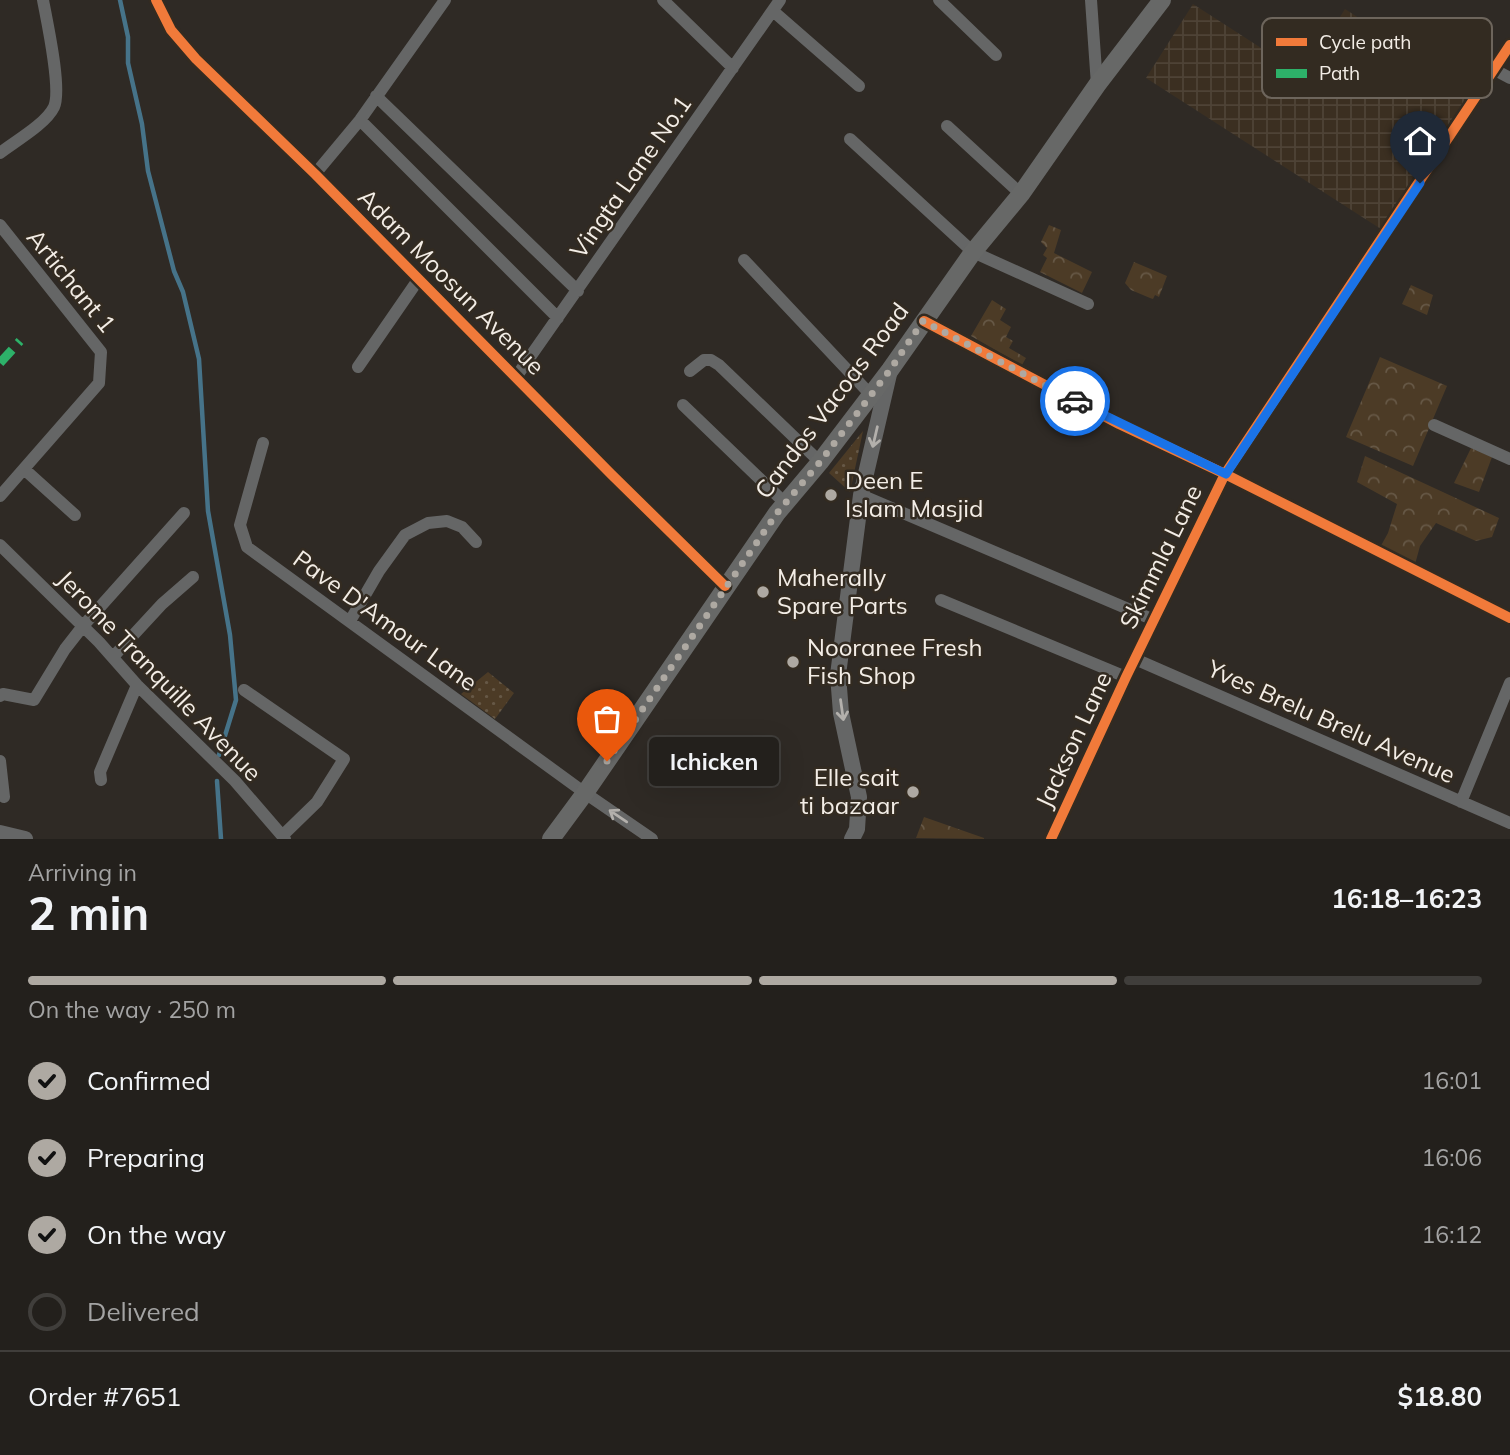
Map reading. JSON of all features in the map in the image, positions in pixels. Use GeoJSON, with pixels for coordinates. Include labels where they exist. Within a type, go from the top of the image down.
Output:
{"type":"FeatureCollection","features":[{"type":"Feature","properties":{"kind":"main road","name":"Candos Vacoas Road"},"geometry":{"type":"LineString","coordinates":[[551,839],[785,503],[890,370],[973,252],[1021,194],[1097,85],[1162,0]]}},
{"type":"Feature","properties":{"kind":"street"},"geometry":{"type":"LineString","coordinates":[[0,153],[39,124],[54,108],[56,88],[43,0]]}},
{"type":"Feature","properties":{"kind":"street","name":"Adam Moosun Avenue"},"geometry":{"type":"LineString","coordinates":[[156,0],[171,30],[196,59],[315,174],[725,586]]}},
{"type":"Feature","properties":{"kind":"street"},"geometry":{"type":"LineString","coordinates":[[315,174],[360,120],[445,0]]}},
{"type":"Feature","properties":{"kind":"street"},"geometry":{"type":"LineString","coordinates":[[663,0],[733,68]]}},
{"type":"Feature","properties":{"kind":"street"},"geometry":{"type":"LineString","coordinates":[[939,0],[996,55]]}},
{"type":"Feature","properties":{"kind":"street"},"geometry":{"type":"LineString","coordinates":[[1091,0],[1097,85]]}},
{"type":"Feature","properties":{"kind":"street"},"geometry":{"type":"LineString","coordinates":[[776,5],[859,86]]}},
{"type":"Feature","properties":{"kind":"street","name":"Vingta Lane No.1"},"geometry":{"type":"LineString","coordinates":[[516,377],[776,5]]}},
{"type":"Feature","properties":{"kind":"street","name":"Skimmla Lane"},"geometry":{"type":"LineString","coordinates":[[1492,73],[1510,45]]}},
{"type":"Feature","properties":{"kind":"street"},"geometry":{"type":"LineString","coordinates":[[1494,70],[1510,78]]}},
{"type":"Feature","properties":{"kind":"street"},"geometry":{"type":"LineString","coordinates":[[376,96],[578,291]]}},
{"type":"Feature","properties":{"kind":"street","name":"Skimmla Lane"},"geometry":{"type":"LineString","coordinates":[[1135,659],[1226,474],[1475,98]]}},
{"type":"Feature","properties":{"kind":"street"},"geometry":{"type":"LineString","coordinates":[[360,120],[558,318]]}},
{"type":"Feature","properties":{"kind":"street"},"geometry":{"type":"LineString","coordinates":[[947,126],[1021,194]]}},
{"type":"Feature","properties":{"kind":"street"},"geometry":{"type":"LineString","coordinates":[[850,139],[973,252],[1088,304]]}},
{"type":"Feature","properties":{"kind":"street","name":"Artichant 1"},"geometry":{"type":"LineString","coordinates":[[0,225],[101,352],[99,383],[0,496]]}},
{"type":"Feature","properties":{"kind":"street"},"geometry":{"type":"LineString","coordinates":[[744,260],[870,394]]}},
{"type":"Feature","properties":{"kind":"street"},"geometry":{"type":"LineString","coordinates":[[358,367],[418,280]]}},
{"type":"Feature","properties":{"kind":"street"},"geometry":{"type":"LineString","coordinates":[[923,321],[1119,424],[1226,474],[1510,618]]}},
{"type":"Feature","properties":{"kind":"street"},"geometry":{"type":"LineString","coordinates":[[690,371],[704,360],[711,360],[719,365],[820,462]]}},
{"type":"Feature","properties":{"kind":"street"},"geometry":{"type":"LineString","coordinates":[[852,839],[857,829],[859,797],[841,713],[838,675],[862,495],[890,370]]}},
{"type":"Feature","properties":{"kind":"street"},"geometry":{"type":"LineString","coordinates":[[683,405],[785,503]]}},
{"type":"Feature","properties":{"kind":"street"},"geometry":{"type":"LineString","coordinates":[[1434,425],[1510,459]]}},
{"type":"Feature","properties":{"kind":"street","name":"Pave D'Amour Lane"},"geometry":{"type":"LineString","coordinates":[[263,443],[240,525],[247,547],[652,839]]}},
{"type":"Feature","properties":{"kind":"street"},"geometry":{"type":"LineString","coordinates":[[24,469],[75,515]]}},
{"type":"Feature","properties":{"kind":"street"},"geometry":{"type":"LineString","coordinates":[[862,495],[1154,620]]}},
{"type":"Feature","properties":{"kind":"street"},"geometry":{"type":"LineString","coordinates":[[0,696],[3,694],[34,700],[65,649],[83,626],[184,513]]}},
{"type":"Feature","properties":{"kind":"street"},"geometry":{"type":"LineString","coordinates":[[350,621],[379,571],[405,535],[428,523],[447,521],[462,527],[476,542]]}},
{"type":"Feature","properties":{"kind":"street","name":"Jerome Tranquille Avenue"},"geometry":{"type":"LineString","coordinates":[[0,545],[234,781],[283,837]]}},
{"type":"Feature","properties":{"kind":"street"},"geometry":{"type":"LineString","coordinates":[[113,657],[171,596],[193,577]]}},
{"type":"Feature","properties":{"kind":"street"},"geometry":{"type":"LineString","coordinates":[[941,600],[1126,677]]}},
{"type":"Feature","properties":{"kind":"street","name":"Jackson Lane"},"geometry":{"type":"LineString","coordinates":[[1051,839],[1135,659]]}},
{"type":"Feature","properties":{"kind":"street","name":"Yves Brelu Brelu Avenue"},"geometry":{"type":"LineString","coordinates":[[1135,659],[1510,823]]}},
{"type":"Feature","properties":{"kind":"street"},"geometry":{"type":"LineString","coordinates":[[1461,802],[1510,682]]}},
{"type":"Feature","properties":{"kind":"street"},"geometry":{"type":"LineString","coordinates":[[101,780],[100,772],[137,685]]}},
{"type":"Feature","properties":{"kind":"street"},"geometry":{"type":"LineString","coordinates":[[244,690],[344,759],[317,802],[283,837]]}},
{"type":"Feature","properties":{"kind":"street"},"geometry":{"type":"LineString","coordinates":[[0,761],[5,797]]}},
{"type":"Feature","properties":{"kind":"street"},"geometry":{"type":"LineString","coordinates":[[0,833],[25,839]]}},
{"type":"Feature","properties":{"kind":"shaded area"},"geometry":{"type":"Polygon","coordinates":[[[1193,4],[1262,49],[1262,98],[1469,98],[1384,231],[1146,78],[1193,4]]]}},
{"type":"Feature","properties":{"kind":"shaded area"},"geometry":{"type":"Polygon","coordinates":[[[1345,9],[1359,18],[1339,18],[1345,9]]]}},
{"type":"Feature","properties":{"kind":"green space"},"geometry":{"type":"Polygon","coordinates":[[[1049,225],[1061,230],[1054,253],[1092,272],[1082,293],[1040,272],[1047,258],[1043,255],[1047,248],[1041,242],[1049,225]]]}},
{"type":"Feature","properties":{"kind":"green space"},"geometry":{"type":"Polygon","coordinates":[[[1134,262],[1167,276],[1159,297],[1155,295],[1153,299],[1150,298],[1131,290],[1125,283],[1134,262]]]}},
{"type":"Feature","properties":{"kind":"green space"},"geometry":{"type":"Polygon","coordinates":[[[1411,285],[1433,295],[1427,315],[1402,304],[1411,285]]]}},
{"type":"Feature","properties":{"kind":"green space"},"geometry":{"type":"Polygon","coordinates":[[[992,300],[1006,309],[1000,320],[1011,327],[1006,337],[1013,341],[1009,348],[1026,358],[1022,365],[971,336],[992,300]]]}},
{"type":"Feature","properties":{"kind":"green space"},"geometry":{"type":"Polygon","coordinates":[[[1380,357],[1447,386],[1413,466],[1346,437],[1380,357]]]}},
{"type":"Feature","properties":{"kind":"green space"},"geometry":{"type":"Polygon","coordinates":[[[863,431],[850,492],[829,473],[863,431]]]}},
{"type":"Feature","properties":{"kind":"green space"},"geometry":{"type":"Polygon","coordinates":[[[1471,448],[1492,457],[1479,492],[1454,483],[1471,448]]]}},
{"type":"Feature","properties":{"kind":"green space"},"geometry":{"type":"Polygon","coordinates":[[[1365,456],[1499,518],[1492,537],[1476,541],[1436,523],[1420,546],[1414,568],[1378,551],[1388,533],[1397,504],[1357,482],[1365,456]]]}},
{"type":"Feature","properties":{"kind":"green space"},"geometry":{"type":"Polygon","coordinates":[[[488,672],[514,693],[495,719],[461,694],[488,672]]]}},
{"type":"Feature","properties":{"kind":"green space"},"geometry":{"type":"Polygon","coordinates":[[[924,817],[984,838],[984,839],[916,838],[924,817]]]}},
{"type":"Feature","properties":{"kind":"waterway"},"geometry":{"type":"LineString","coordinates":[[120,0],[128,37],[128,63],[142,124],[148,171],[199,359],[208,511],[230,635],[236,700],[219,755]]}},
{"type":"Feature","properties":{"kind":"waterway"},"geometry":{"type":"LineString","coordinates":[[217,781],[221,839]]}},
{"type":"Feature","properties":{"kind":"marked path"},"geometry":{"type":"LineString","coordinates":[[0,363],[20,341]]}},
{"type":"Feature","properties":{"kind":"cycle path"},"geometry":{"type":"LineString","coordinates":[[156,0],[171,30],[196,59],[315,174],[725,586]]}},
{"type":"Feature","properties":{"kind":"cycle path"},"geometry":{"type":"LineString","coordinates":[[1492,72],[1510,45]]}},
{"type":"Feature","properties":{"kind":"cycle path"},"geometry":{"type":"LineString","coordinates":[[1051,839],[1225,474],[1475,98]]}},
{"type":"Feature","properties":{"kind":"cycle path"},"geometry":{"type":"LineString","coordinates":[[924,321],[1119,424],[1225,474],[1510,618]]}},
{"type":"Feature","properties":{"kind":"way so far"},"geometry":{"type":"LineString","coordinates":[[607,761],[777,513],[820,462],[890,370],[923,321],[1075,401]]}},
{"type":"Feature","properties":{"kind":"place","name":"Deen E Islam Masjid"},"geometry":{"type":"Point","coordinates":[831,495]}},
{"type":"Feature","properties":{"kind":"place","name":"Maherally Spare Parts"},"geometry":{"type":"Point","coordinates":[763,592]}},
{"type":"Feature","properties":{"kind":"place","name":"Nooranee Fresh Fish Shop"},"geometry":{"type":"Point","coordinates":[793,662]}},
{"type":"Feature","properties":{"kind":"place","name":"Ichicken"},"geometry":{"type":"Point","coordinates":[607,761]}},
{"type":"Feature","properties":{"kind":"place","name":"Elle sait ti bazaar"},"geometry":{"type":"Point","coordinates":[913,792]}},
{"type":"Feature","properties":{"kind":"route"},"geometry":{"type":"LineString","coordinates":[[1075,401],[1226,474],[1420,183]]}}]}
